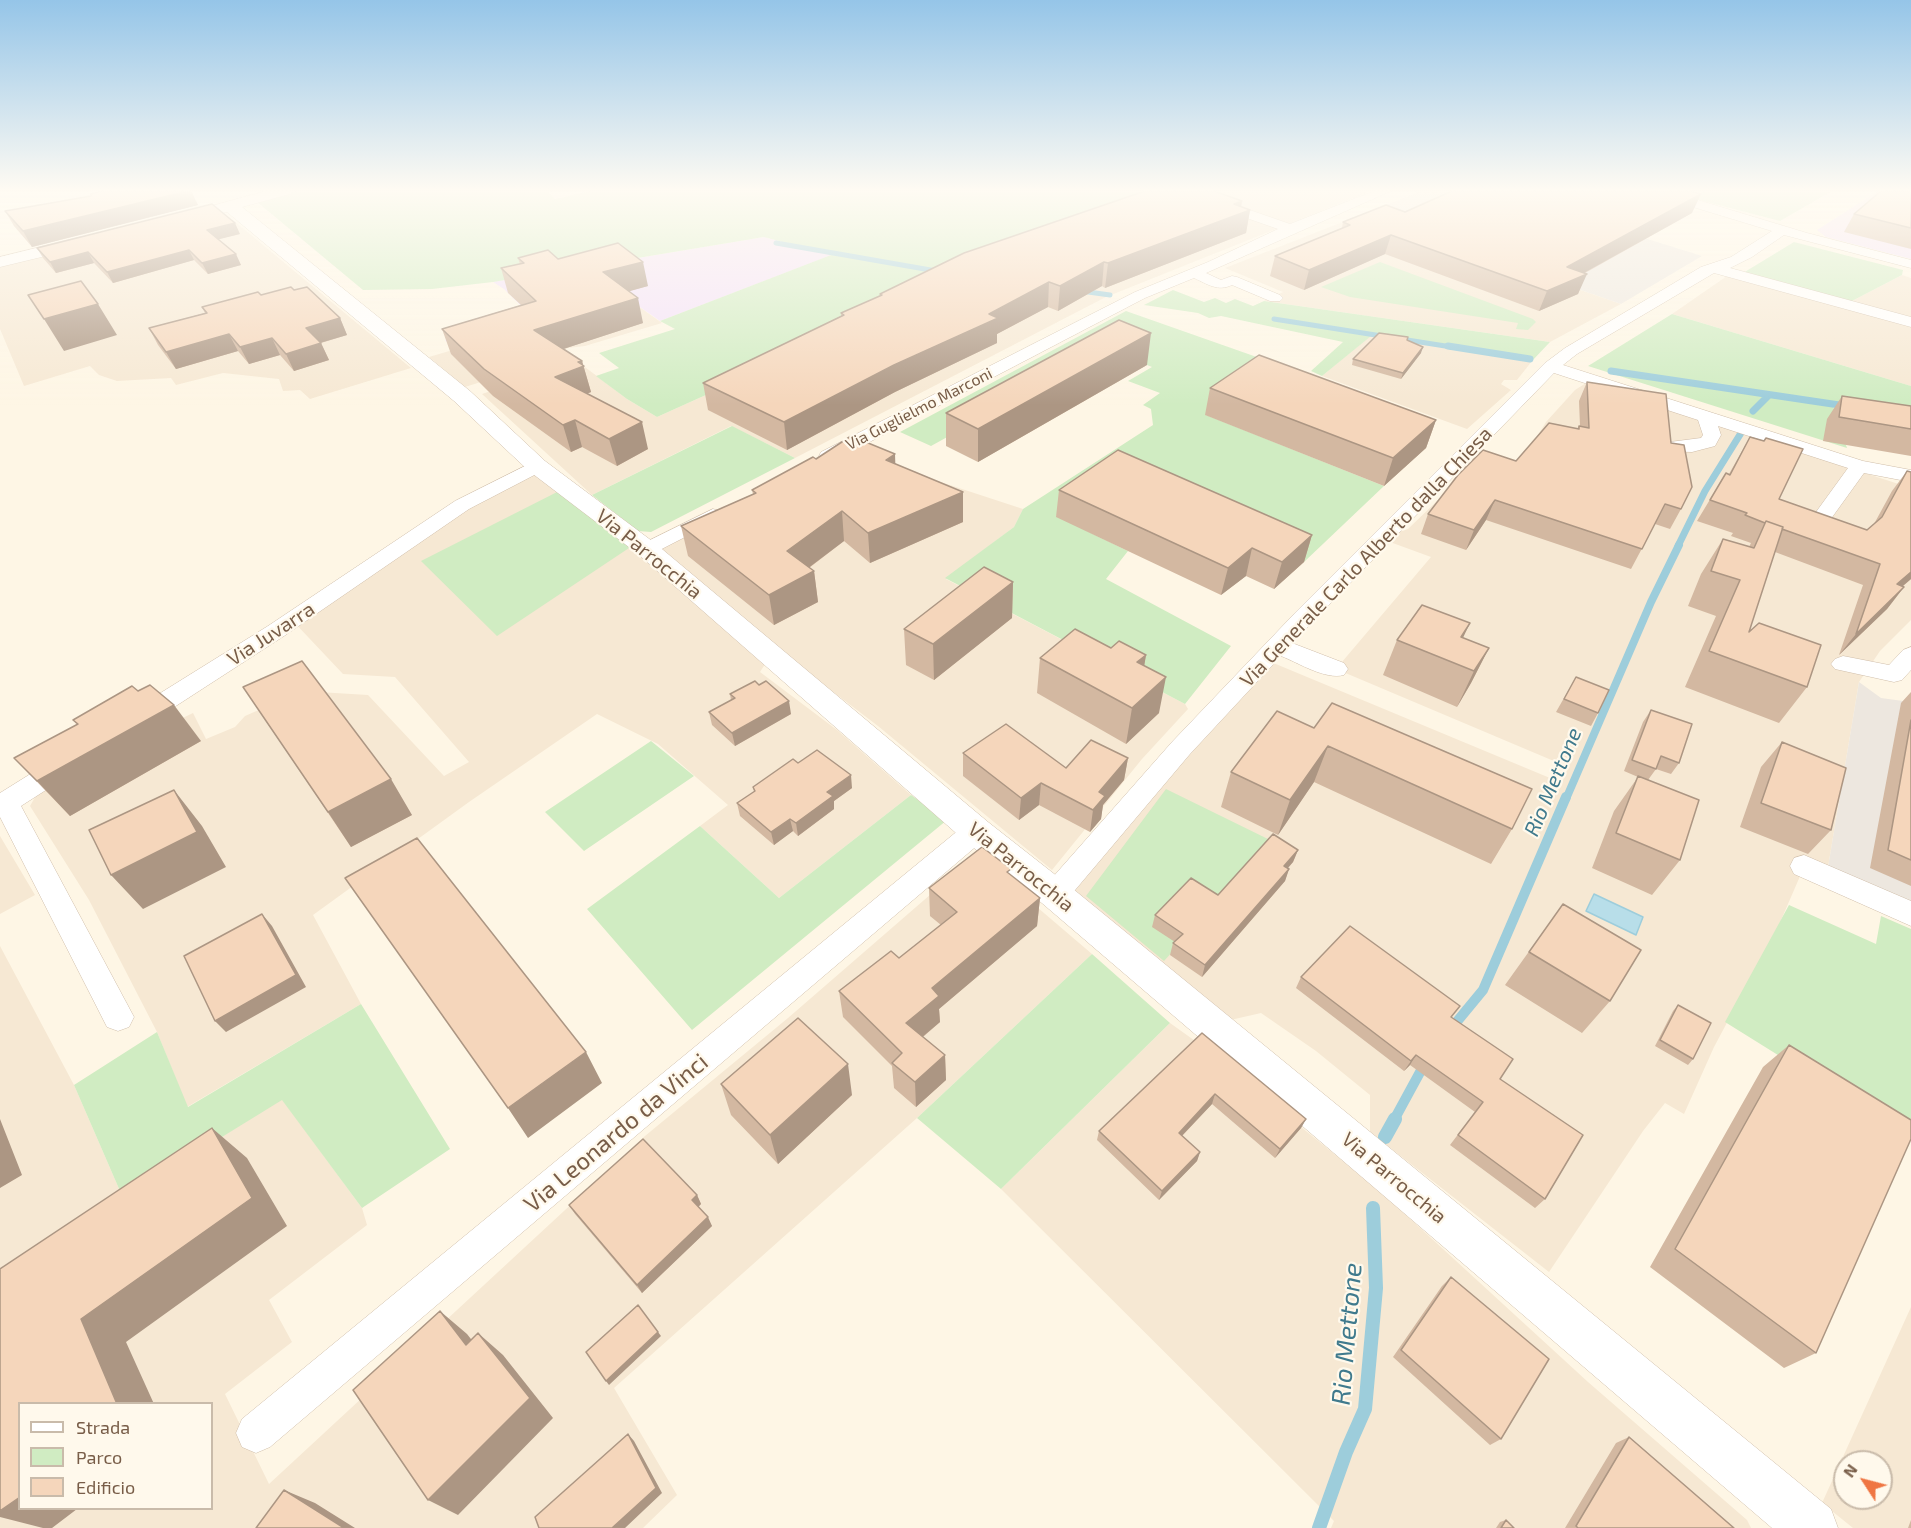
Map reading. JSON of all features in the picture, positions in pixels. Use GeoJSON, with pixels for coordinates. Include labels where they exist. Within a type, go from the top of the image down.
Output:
{"type":"FeatureCollection","features":[{"type":"Feature","properties":{"kind":"street","name":"Via Parrocchia"},"geometry":{"type":"LineString","coordinates":[[299,262],[462,396],[537,466],[647,549],[976,831],[1055,894],[1812,1528]]}},
{"type":"Feature","properties":{"kind":"street","name":"Via Guglielmo Marconi"},"geometry":{"type":"LineString","coordinates":[[809,465],[1140,295],[1217,262]]}},
{"type":"Feature","properties":{"kind":"street","name":"Via Generale Carlo Alberto dalla Chiesa"},"geometry":{"type":"LineString","coordinates":[[1055,894],[1181,748],[1551,367],[1571,351],[1706,270],[1716,269],[1727,262]]}},
{"type":"Feature","properties":{"kind":"street"},"geometry":{"type":"LineString","coordinates":[[1716,269],[1911,322]]}},
{"type":"Feature","properties":{"kind":"street"},"geometry":{"type":"LineString","coordinates":[[1194,273],[1221,285],[1232,280],[1275,298]]}},
{"type":"Feature","properties":{"kind":"street"},"geometry":{"type":"LineString","coordinates":[[1551,367],[1858,466],[1911,477]]}},
{"type":"Feature","properties":{"kind":"street"},"geometry":{"type":"LineString","coordinates":[[1669,447],[1692,446],[1709,442],[1712,435],[1705,416]]}},
{"type":"Feature","properties":{"kind":"street","name":"Via Juvarra"},"geometry":{"type":"LineString","coordinates":[[117,732],[276,631],[462,505],[537,466]]}},
{"type":"Feature","properties":{"kind":"street"},"geometry":{"type":"LineString","coordinates":[[1814,530],[1858,466]]}},
{"type":"Feature","properties":{"kind":"street"},"geometry":{"type":"LineString","coordinates":[[647,549],[727,508]]}},
{"type":"Feature","properties":{"kind":"street"},"geometry":{"type":"LineString","coordinates":[[1275,649],[1283,648],[1336,669]]}},
{"type":"Feature","properties":{"kind":"street"},"geometry":{"type":"LineString","coordinates":[[1843,664],[1893,674],[1911,655]]}},
{"type":"Feature","properties":{"kind":"street"},"geometry":{"type":"LineString","coordinates":[[87,752],[3,804],[118,1017]]}},
{"type":"Feature","properties":{"kind":"street","name":"Via Leonardo da Vinci"},"geometry":{"type":"LineString","coordinates":[[256,1433],[976,831]]}},
{"type":"Feature","properties":{"kind":"street"},"geometry":{"type":"LineString","coordinates":[[1804,866],[1911,914]]}},
{"type":"Feature","properties":{"kind":"shaded area"},"geometry":{"type":"Polygon","coordinates":[[[14,262],[284,262],[411,368],[310,399],[300,390],[283,391],[279,379],[223,373],[176,385],[171,378],[117,381],[99,375],[90,366],[24,386],[0,329],[0,265],[14,262]]]}},
{"type":"Feature","properties":{"kind":"shaded area"},"geometry":{"type":"Polygon","coordinates":[[[612,262],[813,262],[660,321],[627,298],[454,349],[445,340],[530,315],[504,289],[493,282],[612,262]]]}},
{"type":"Feature","properties":{"kind":"shaded area"},"geometry":{"type":"Polygon","coordinates":[[[1001,262],[1193,262],[1106,297],[795,458],[731,426],[592,495],[482,394],[561,367],[581,364],[627,399],[657,417],[1001,262]]]}},
{"type":"Feature","properties":{"kind":"shaded area"},"geometry":{"type":"Polygon","coordinates":[[[1240,262],[1501,262],[1621,304],[1550,342],[1264,301],[1283,292],[1225,268],[1240,262]]]}},
{"type":"Feature","properties":{"kind":"shaded area"},"geometry":{"type":"Polygon","coordinates":[[[1501,262],[1691,262],[1621,304],[1501,262]]]}},
{"type":"Feature","properties":{"kind":"shaded area"},"geometry":{"type":"Polygon","coordinates":[[[1902,275],[1911,278],[1911,319],[1850,302],[1902,275]]]}},
{"type":"Feature","properties":{"kind":"shaded area"},"geometry":{"type":"Polygon","coordinates":[[[1727,276],[1911,327],[1911,386],[1672,314],[1727,276]]]}},
{"type":"Feature","properties":{"kind":"shaded area"},"geometry":{"type":"Polygon","coordinates":[[[627,298],[662,323],[585,346],[568,348],[528,367],[465,387],[429,357],[627,298]]]}},
{"type":"Feature","properties":{"kind":"shaded area"},"geometry":{"type":"Polygon","coordinates":[[[1371,335],[1532,361],[1517,380],[1504,380],[1501,384],[1511,390],[1467,429],[1322,376],[1371,335]]]}},
{"type":"Feature","properties":{"kind":"shaded area"},"geometry":{"type":"Polygon","coordinates":[[[1586,383],[1911,488],[1911,620],[1880,651],[1859,682],[1828,867],[1804,867],[1778,927],[1714,1047],[1684,1114],[1665,1103],[1643,1131],[1549,1272],[1370,1132],[1370,1095],[1316,1051],[1261,1013],[1226,1021],[1055,894],[1271,662],[1562,783],[1568,767],[1336,669],[1431,557],[1379,538],[1408,529],[1472,467],[1506,478],[1527,453],[1546,422],[1575,390],[1586,383]]]}},
{"type":"Feature","properties":{"kind":"shaded area"},"geometry":{"type":"Polygon","coordinates":[[[840,449],[1023,509],[1014,527],[946,579],[1185,704],[1188,709],[1142,759],[1052,870],[878,726],[811,675],[771,655],[760,672],[837,730],[911,795],[779,898],[700,826],[728,805],[658,744],[597,714],[469,802],[313,915],[361,1004],[187,1107],[157,1032],[89,900],[30,806],[41,787],[193,713],[206,739],[235,727],[245,716],[302,691],[368,695],[444,776],[469,762],[395,677],[343,674],[292,620],[537,466],[647,549],[840,449]]]}},
{"type":"Feature","properties":{"kind":"shaded area"},"geometry":{"type":"Polygon","coordinates":[[[1859,682],[1881,698],[1903,701],[1911,693],[1911,902],[1828,867],[1859,682]]]}},
{"type":"Feature","properties":{"kind":"shaded area"},"geometry":{"type":"Polygon","coordinates":[[[0,836],[35,895],[0,914],[0,836]]]}},
{"type":"Feature","properties":{"kind":"shaded area"},"geometry":{"type":"Polygon","coordinates":[[[976,855],[1092,954],[917,1118],[614,1388],[677,1495],[643,1528],[0,1528],[0,946],[74,1085],[123,1198],[282,1099],[362,1208],[367,1225],[269,1300],[292,1342],[225,1394],[269,1484],[645,1136],[788,1018],[976,855]]]}},
{"type":"Feature","properties":{"kind":"shaded area"},"geometry":{"type":"Polygon","coordinates":[[[1170,1023],[1198,1043],[1382,1193],[1588,1382],[1747,1520],[1751,1528],[1331,1528],[1334,1521],[1001,1189],[1170,1023]]]}},
{"type":"Feature","properties":{"kind":"shaded area"},"geometry":{"type":"Polygon","coordinates":[[[1911,1307],[1911,1528],[1853,1528],[1822,1503],[1833,1479],[1833,1510],[1893,1510],[1893,1450],[1846,1450],[1911,1307]]]}},
{"type":"Feature","properties":{"kind":"green space"},"geometry":{"type":"Polygon","coordinates":[[[330,262],[612,262],[493,282],[432,289],[363,290],[330,262]]]}},
{"type":"Feature","properties":{"kind":"green space"},"geometry":{"type":"Polygon","coordinates":[[[812,262],[1001,262],[657,417],[596,376],[619,368],[599,353],[675,329],[660,321],[812,262]]]}},
{"type":"Feature","properties":{"kind":"green space"},"geometry":{"type":"Polygon","coordinates":[[[1381,262],[1536,322],[1528,330],[1516,329],[1518,323],[1350,297],[1321,287],[1381,262]]]}},
{"type":"Feature","properties":{"kind":"green space"},"geometry":{"type":"Polygon","coordinates":[[[1761,262],[1873,262],[1903,270],[1902,275],[1850,302],[1743,273],[1761,262]]]}},
{"type":"Feature","properties":{"kind":"green space"},"geometry":{"type":"Polygon","coordinates":[[[1173,290],[1204,302],[1215,298],[1226,303],[1235,299],[1253,306],[1264,301],[1550,342],[1532,361],[1371,336],[1322,376],[1311,371],[1343,342],[1221,316],[1209,318],[1198,313],[1144,305],[1173,290]]]}},
{"type":"Feature","properties":{"kind":"green space"},"geometry":{"type":"Polygon","coordinates":[[[1126,311],[1342,387],[1206,415],[1384,486],[1304,562],[1114,477],[1056,516],[1128,551],[1106,579],[1231,646],[1185,704],[945,578],[1014,527],[1023,509],[1153,425],[1151,409],[1143,405],[1160,393],[1128,381],[1152,367],[1107,349],[931,446],[900,432],[1126,311]]]}},
{"type":"Feature","properties":{"kind":"green space"},"geometry":{"type":"Polygon","coordinates":[[[1672,314],[1911,386],[1911,419],[1833,406],[1847,448],[1588,366],[1672,314]]]}},
{"type":"Feature","properties":{"kind":"green space"},"geometry":{"type":"Polygon","coordinates":[[[732,426],[795,458],[651,532],[638,531],[592,495],[732,426]]]}},
{"type":"Feature","properties":{"kind":"green space"},"geometry":{"type":"Polygon","coordinates":[[[565,488],[638,542],[497,636],[421,561],[565,488]]]}},
{"type":"Feature","properties":{"kind":"green space"},"geometry":{"type":"Polygon","coordinates":[[[651,741],[694,776],[584,851],[545,812],[651,741]]]}},
{"type":"Feature","properties":{"kind":"green space"},"geometry":{"type":"Polygon","coordinates":[[[1166,789],[1272,841],[1164,961],[1086,896],[1166,789]]]}},
{"type":"Feature","properties":{"kind":"green space"},"geometry":{"type":"Polygon","coordinates":[[[911,795],[947,820],[692,1030],[587,909],[700,826],[779,898],[911,795]]]}},
{"type":"Feature","properties":{"kind":"green space"},"geometry":{"type":"Polygon","coordinates":[[[1789,905],[1876,944],[1881,916],[1911,929],[1911,1138],[1725,1022],[1789,905]]]}},
{"type":"Feature","properties":{"kind":"green space"},"geometry":{"type":"Polygon","coordinates":[[[1092,954],[1170,1023],[1001,1189],[917,1118],[1092,954]]]}},
{"type":"Feature","properties":{"kind":"green space"},"geometry":{"type":"Polygon","coordinates":[[[361,1004],[450,1149],[362,1208],[282,1100],[123,1198],[74,1085],[157,1032],[188,1107],[361,1004]]]}},
{"type":"Feature","properties":{"kind":"water"},"geometry":{"type":"Polygon","coordinates":[[[1594,894],[1643,917],[1636,935],[1586,911],[1594,894]]]}},
{"type":"Feature","properties":{"kind":"building"},"geometry":{"type":"Polygon","coordinates":[[[98,262],[143,262],[107,272],[98,262]]]}},
{"type":"Feature","properties":{"kind":"building"},"geometry":{"type":"Polygon","coordinates":[[[642,262],[603,272],[638,298],[534,330],[582,361],[578,362],[584,366],[555,377],[642,422],[609,439],[575,420],[563,425],[484,369],[442,329],[536,301],[501,268],[524,263],[642,262]]]}},
{"type":"Feature","properties":{"kind":"building"},"geometry":{"type":"Polygon","coordinates":[[[945,262],[1103,262],[1060,286],[1049,282],[989,314],[998,318],[894,365],[784,422],[703,383],[844,315],[841,313],[882,295],[880,294],[945,262]]]}},
{"type":"Feature","properties":{"kind":"building"},"geometry":{"type":"Polygon","coordinates":[[[1290,262],[1327,262],[1309,270],[1290,262]]]}},
{"type":"Feature","properties":{"kind":"building"},"geometry":{"type":"Polygon","coordinates":[[[1467,262],[1576,262],[1567,267],[1587,274],[1547,291],[1467,262]]]}},
{"type":"Feature","properties":{"kind":"building"},"geometry":{"type":"Polygon","coordinates":[[[81,281],[98,304],[44,319],[28,295],[81,281]]]}},
{"type":"Feature","properties":{"kind":"building"},"geometry":{"type":"Polygon","coordinates":[[[291,287],[294,290],[307,287],[340,318],[306,328],[321,343],[286,354],[272,338],[240,347],[229,334],[166,352],[149,328],[207,313],[202,307],[258,292],[261,295],[291,287]]]}},
{"type":"Feature","properties":{"kind":"building"},"geometry":{"type":"Polygon","coordinates":[[[1119,320],[1151,333],[978,429],[946,413],[1119,320]]]}},
{"type":"Feature","properties":{"kind":"building"},"geometry":{"type":"Polygon","coordinates":[[[1379,333],[1408,337],[1407,340],[1423,347],[1403,373],[1353,359],[1379,333]]]}},
{"type":"Feature","properties":{"kind":"building"},"geometry":{"type":"Polygon","coordinates":[[[1259,355],[1436,420],[1393,458],[1210,388],[1259,355]]]}},
{"type":"Feature","properties":{"kind":"building"},"geometry":{"type":"Polygon","coordinates":[[[1587,382],[1666,394],[1671,443],[1684,445],[1692,487],[1681,509],[1665,504],[1642,549],[1495,500],[1474,530],[1428,514],[1458,475],[1483,450],[1516,461],[1549,423],[1579,429],[1579,426],[1589,428],[1587,382]]]}},
{"type":"Feature","properties":{"kind":"building"},"geometry":{"type":"Polygon","coordinates":[[[1842,396],[1911,406],[1911,429],[1839,417],[1842,396]]]}},
{"type":"Feature","properties":{"kind":"building"},"geometry":{"type":"Polygon","coordinates":[[[851,436],[895,454],[886,460],[963,492],[868,533],[842,511],[787,551],[814,571],[769,595],[681,526],[756,493],[752,490],[813,457],[816,459],[851,436]]]}},
{"type":"Feature","properties":{"kind":"building"},"geometry":{"type":"Polygon","coordinates":[[[1750,437],[1764,441],[1766,438],[1803,449],[1779,499],[1867,530],[1882,517],[1907,471],[1911,472],[1911,572],[1897,584],[1904,587],[1856,634],[1880,564],[1782,529],[1783,527],[1766,521],[1765,523],[1745,515],[1747,513],[1710,500],[1726,473],[1730,475],[1750,437]]]}},
{"type":"Feature","properties":{"kind":"building"},"geometry":{"type":"Polygon","coordinates":[[[1118,450],[1312,535],[1282,562],[1252,548],[1228,568],[1059,490],[1118,450]]]}},
{"type":"Feature","properties":{"kind":"building"},"geometry":{"type":"Polygon","coordinates":[[[1766,521],[1783,527],[1749,632],[1759,623],[1821,645],[1807,687],[1709,651],[1740,580],[1711,571],[1723,539],[1754,548],[1766,521]]]}},
{"type":"Feature","properties":{"kind":"building"},"geometry":{"type":"Polygon","coordinates":[[[984,567],[1013,582],[933,644],[904,629],[984,567]]]}},
{"type":"Feature","properties":{"kind":"building"},"geometry":{"type":"Polygon","coordinates":[[[1422,605],[1470,623],[1461,637],[1489,648],[1474,671],[1397,640],[1422,605]]]}},
{"type":"Feature","properties":{"kind":"building"},"geometry":{"type":"Polygon","coordinates":[[[1075,629],[1111,648],[1119,641],[1146,655],[1137,662],[1166,677],[1132,708],[1040,658],[1075,629]]]}},
{"type":"Feature","properties":{"kind":"building"},"geometry":{"type":"Polygon","coordinates":[[[302,661],[391,779],[328,812],[243,687],[302,661]]]}},
{"type":"Feature","properties":{"kind":"building"},"geometry":{"type":"Polygon","coordinates":[[[1576,677],[1609,690],[1598,713],[1564,699],[1576,677]]]}},
{"type":"Feature","properties":{"kind":"building"},"geometry":{"type":"Polygon","coordinates":[[[755,681],[759,685],[766,681],[789,701],[732,733],[709,712],[735,698],[730,694],[755,681]]]}},
{"type":"Feature","properties":{"kind":"building"},"geometry":{"type":"Polygon","coordinates":[[[150,685],[174,705],[37,781],[14,758],[78,724],[73,720],[132,686],[138,691],[150,685]]]}},
{"type":"Feature","properties":{"kind":"building"},"geometry":{"type":"Polygon","coordinates":[[[1332,703],[1532,789],[1512,829],[1328,746],[1290,800],[1231,772],[1277,711],[1314,728],[1332,703]]]}},
{"type":"Feature","properties":{"kind":"building"},"geometry":{"type":"Polygon","coordinates":[[[1651,710],[1692,724],[1679,763],[1661,756],[1656,769],[1632,760],[1651,710]]]}},
{"type":"Feature","properties":{"kind":"building"},"geometry":{"type":"Polygon","coordinates":[[[1911,720],[1911,860],[1888,850],[1911,720]]]}},
{"type":"Feature","properties":{"kind":"building"},"geometry":{"type":"Polygon","coordinates":[[[1006,724],[1066,768],[1091,740],[1128,758],[1099,792],[1105,796],[1093,810],[1041,783],[1021,798],[963,753],[1006,724]]]}},
{"type":"Feature","properties":{"kind":"building"},"geometry":{"type":"Polygon","coordinates":[[[1782,742],[1846,768],[1831,830],[1761,803],[1782,742]]]}},
{"type":"Feature","properties":{"kind":"building"},"geometry":{"type":"Polygon","coordinates":[[[817,750],[851,775],[827,792],[833,796],[796,823],[790,819],[771,832],[737,803],[755,791],[753,787],[793,759],[798,763],[817,750]]]}},
{"type":"Feature","properties":{"kind":"building"},"geometry":{"type":"Polygon","coordinates":[[[1638,776],[1699,800],[1680,860],[1616,833],[1638,776]]]}},
{"type":"Feature","properties":{"kind":"building"},"geometry":{"type":"Polygon","coordinates":[[[174,790],[197,832],[111,875],[89,830],[174,790]]]}},
{"type":"Feature","properties":{"kind":"building"},"geometry":{"type":"Polygon","coordinates":[[[1273,834],[1298,850],[1284,866],[1289,869],[1205,965],[1173,943],[1183,934],[1155,915],[1191,878],[1218,895],[1273,834]]]}},
{"type":"Feature","properties":{"kind":"building"},"geometry":{"type":"Polygon","coordinates":[[[417,838],[586,1052],[508,1108],[345,878],[417,838]]]}},
{"type":"Feature","properties":{"kind":"building"},"geometry":{"type":"Polygon","coordinates":[[[982,847],[1011,869],[1007,872],[1040,898],[932,988],[939,996],[906,1023],[945,1055],[915,1082],[892,1063],[902,1053],[839,991],[891,951],[899,958],[957,912],[929,888],[982,847]]]}},
{"type":"Feature","properties":{"kind":"building"},"geometry":{"type":"Polygon","coordinates":[[[1563,904],[1641,950],[1610,1001],[1529,952],[1563,904]]]}},
{"type":"Feature","properties":{"kind":"building"},"geometry":{"type":"Polygon","coordinates":[[[262,914],[296,975],[215,1021],[184,956],[262,914]]]}},
{"type":"Feature","properties":{"kind":"building"},"geometry":{"type":"Polygon","coordinates":[[[1350,926],[1460,1006],[1451,1017],[1513,1059],[1500,1079],[1583,1135],[1545,1199],[1458,1135],[1483,1102],[1416,1055],[1411,1061],[1301,977],[1350,926]]]}},
{"type":"Feature","properties":{"kind":"building"},"geometry":{"type":"Polygon","coordinates":[[[1678,1005],[1711,1023],[1693,1059],[1660,1040],[1678,1005]]]}},
{"type":"Feature","properties":{"kind":"building"},"geometry":{"type":"Polygon","coordinates":[[[798,1018],[848,1064],[770,1135],[721,1084],[798,1018]]]}},
{"type":"Feature","properties":{"kind":"building"},"geometry":{"type":"Polygon","coordinates":[[[1202,1033],[1306,1119],[1280,1149],[1215,1094],[1179,1133],[1200,1152],[1162,1191],[1099,1131],[1202,1033]]]}},
{"type":"Feature","properties":{"kind":"building"},"geometry":{"type":"Polygon","coordinates":[[[1789,1045],[1911,1120],[1911,1139],[1816,1353],[1675,1249],[1789,1045]]]}},
{"type":"Feature","properties":{"kind":"building"},"geometry":{"type":"Polygon","coordinates":[[[212,1128],[252,1198],[81,1319],[116,1402],[18,1402],[18,1498],[0,1511],[0,1269],[212,1128]]]}},
{"type":"Feature","properties":{"kind":"building"},"geometry":{"type":"Polygon","coordinates":[[[643,1139],[697,1195],[692,1200],[708,1217],[637,1285],[569,1205],[643,1139]]]}},
{"type":"Feature","properties":{"kind":"building"},"geometry":{"type":"Polygon","coordinates":[[[1451,1277],[1549,1359],[1501,1439],[1401,1350],[1451,1277]]]}},
{"type":"Feature","properties":{"kind":"building"},"geometry":{"type":"Polygon","coordinates":[[[638,1305],[658,1332],[606,1381],[586,1352],[638,1305]]]}},
{"type":"Feature","properties":{"kind":"building"},"geometry":{"type":"Polygon","coordinates":[[[440,1311],[466,1345],[478,1333],[530,1398],[428,1500],[353,1390],[440,1311]]]}},
{"type":"Feature","properties":{"kind":"building"},"geometry":{"type":"Polygon","coordinates":[[[628,1434],[656,1488],[612,1528],[539,1528],[535,1517],[628,1434]]]}},
{"type":"Feature","properties":{"kind":"building"},"geometry":{"type":"Polygon","coordinates":[[[1629,1437],[1734,1528],[1578,1528],[1576,1526],[1629,1437]]]}},
{"type":"Feature","properties":{"kind":"building"},"geometry":{"type":"Polygon","coordinates":[[[284,1490],[344,1528],[256,1528],[284,1490]]]}},
{"type":"Feature","properties":{"kind":"building"},"geometry":{"type":"Polygon","coordinates":[[[1506,1520],[1514,1528],[1501,1528],[1506,1520]]]}},
{"type":"Feature","properties":{"kind":"waterway"},"geometry":{"type":"LineString","coordinates":[[887,262],[942,272]]}},
{"type":"Feature","properties":{"kind":"waterway"},"geometry":{"type":"LineString","coordinates":[[1081,291],[1110,295]]}},
{"type":"Feature","properties":{"kind":"waterway"},"geometry":{"type":"LineString","coordinates":[[1274,319],[1458,348]]}},
{"type":"Feature","properties":{"kind":"waterway"},"geometry":{"type":"LineString","coordinates":[[1448,346],[1530,359]]}},
{"type":"Feature","properties":{"kind":"waterway"},"geometry":{"type":"LineString","coordinates":[[1611,371],[1846,406]]}},
{"type":"Feature","properties":{"kind":"waterway","name":"Rio Mettone"},"geometry":{"type":"LineString","coordinates":[[1753,411],[1769,395]]}},
{"type":"Feature","properties":{"kind":"waterway","name":"Rio Mettone"},"geometry":{"type":"LineString","coordinates":[[1678,546],[1705,491],[1741,433]]}},
{"type":"Feature","properties":{"kind":"waterway","name":"Rio Mettone"},"geometry":{"type":"LineString","coordinates":[[1566,799],[1651,602],[1679,545]]}},
{"type":"Feature","properties":{"kind":"waterway","name":"Rio Mettone"},"geometry":{"type":"LineString","coordinates":[[1450,1030],[1483,990],[1566,797]]}},
{"type":"Feature","properties":{"kind":"waterway","name":"Rio Mettone"},"geometry":{"type":"LineString","coordinates":[[1394,1120],[1425,1063]]}},
{"type":"Feature","properties":{"kind":"waterway","name":"Rio Mettone"},"geometry":{"type":"LineString","coordinates":[[1385,1137],[1395,1119]]}},
{"type":"Feature","properties":{"kind":"waterway","name":"Rio Mettone"},"geometry":{"type":"LineString","coordinates":[[1319,1528],[1346,1452],[1365,1409],[1376,1288],[1373,1208]]}}]}
